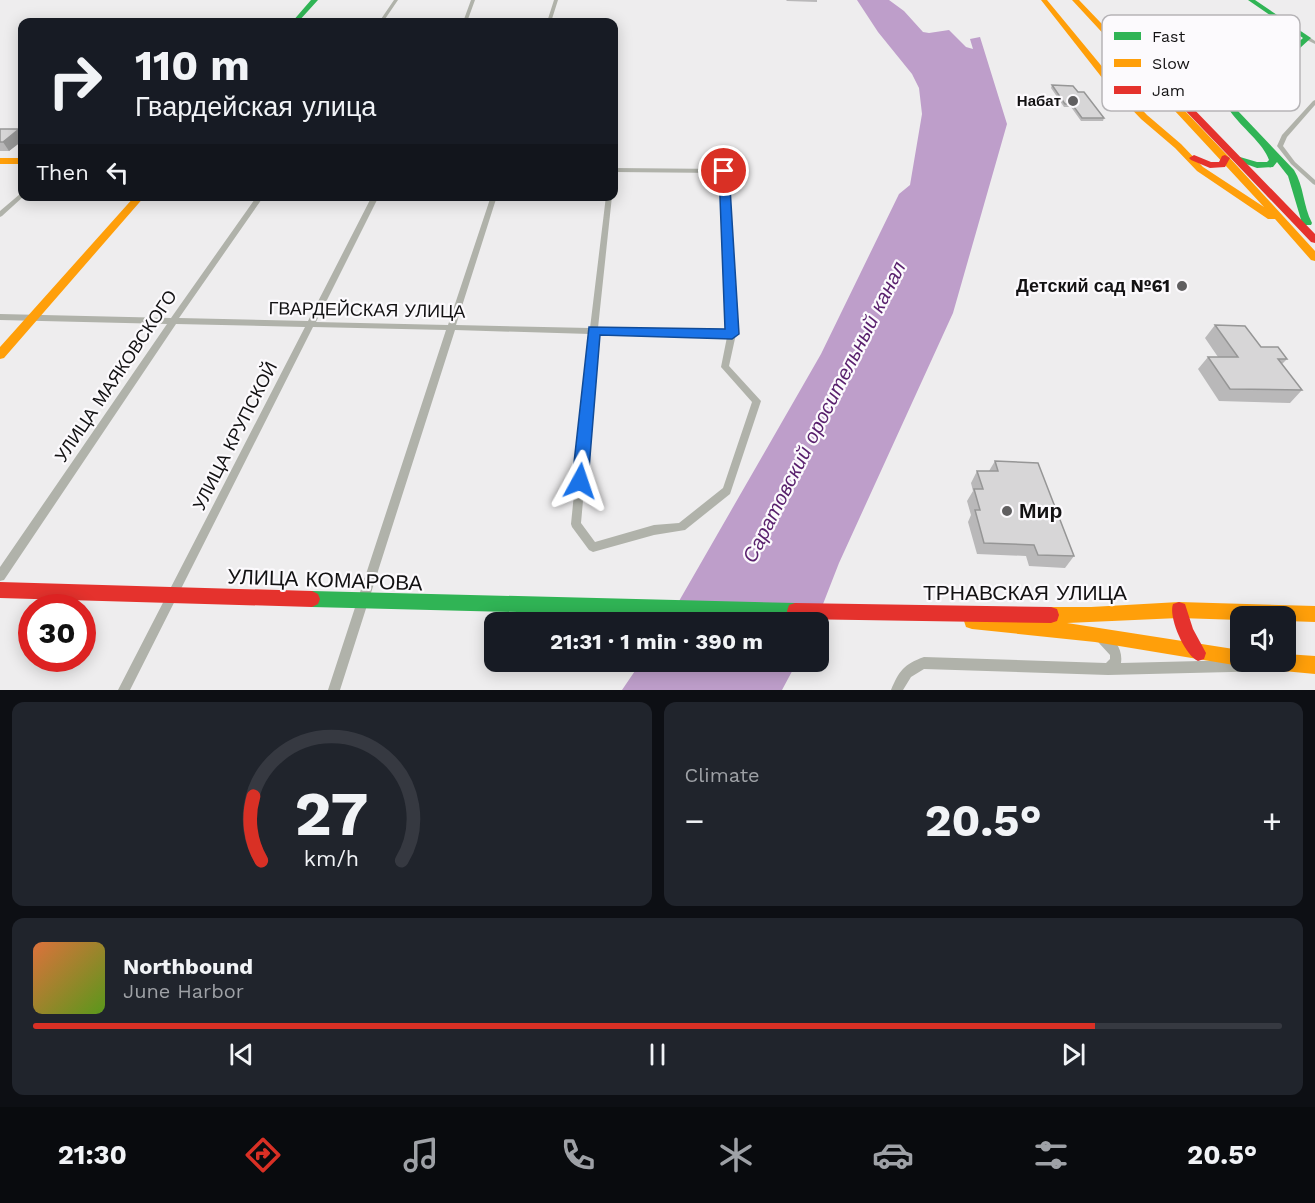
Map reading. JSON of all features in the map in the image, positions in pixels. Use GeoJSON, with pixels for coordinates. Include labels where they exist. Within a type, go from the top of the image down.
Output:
{"type":"FeatureCollection","features":[{"type":"Feature","properties":{"kind":"main road"},"geometry":{"type":"LineString","coordinates":[[299,18],[315,0]]}},
{"type":"Feature","properties":{"kind":"main road"},"geometry":{"type":"LineString","coordinates":[[1044,0],[1102,72]]}},
{"type":"Feature","properties":{"kind":"main road"},"geometry":{"type":"LineString","coordinates":[[1075,0],[1102,26]]}},
{"type":"Feature","properties":{"kind":"main road"},"geometry":{"type":"LineString","coordinates":[[1085,0],[1102,22]]}},
{"type":"Feature","properties":{"kind":"main road"},"geometry":{"type":"LineString","coordinates":[[1251,0],[1274,15]]}},
{"type":"Feature","properties":{"kind":"main road"},"geometry":{"type":"LineString","coordinates":[[1138,111],[1215,181],[1276,220],[1295,236]]}},
{"type":"Feature","properties":{"kind":"main road"},"geometry":{"type":"LineString","coordinates":[[1182,111],[1315,258]]}},
{"type":"Feature","properties":{"kind":"main road"},"geometry":{"type":"LineString","coordinates":[[1190,111],[1239,159],[1315,240]]}},
{"type":"Feature","properties":{"kind":"main road"},"geometry":{"type":"LineString","coordinates":[[1234,111],[1237,117],[1290,171],[1294,179],[1300,213],[1315,232]]}},
{"type":"Feature","properties":{"kind":"main road"},"geometry":{"type":"LineString","coordinates":[[1185,153],[1210,165],[1222,165],[1225,158]]}},
{"type":"Feature","properties":{"kind":"main road"},"geometry":{"type":"LineString","coordinates":[[1239,159],[1257,165],[1270,165],[1274,160],[1272,154]]}},
{"type":"Feature","properties":{"kind":"main road"},"geometry":{"type":"LineString","coordinates":[[0,160],[18,161]]}},
{"type":"Feature","properties":{"kind":"main road"},"geometry":{"type":"LineString","coordinates":[[0,355],[137,201]]}},
{"type":"Feature","properties":{"kind":"main road","name":"УЛИЦА КОМАРОВА"},"geometry":{"type":"LineString","coordinates":[[0,590],[363,602],[650,606],[900,613]]}},
{"type":"Feature","properties":{"kind":"main road"},"geometry":{"type":"LineString","coordinates":[[1179,610],[1181,624],[1187,638],[1198,652]]}},
{"type":"Feature","properties":{"kind":"main road","name":"ТРНАВСКАЯ УЛИЦА"},"geometry":{"type":"LineString","coordinates":[[900,613],[1091,615],[1179,610],[1315,614]]}},
{"type":"Feature","properties":{"kind":"main road","name":"ТРНАВСКАЯ УЛИЦА"},"geometry":{"type":"LineString","coordinates":[[900,613],[1095,634],[1230,657]]}},
{"type":"Feature","properties":{"kind":"main road"},"geometry":{"type":"LineString","coordinates":[[1296,665],[1315,665]]}},
{"type":"Feature","properties":{"kind":"street"},"geometry":{"type":"LineString","coordinates":[[384,18],[396,0]]}},
{"type":"Feature","properties":{"kind":"street"},"geometry":{"type":"LineString","coordinates":[[466,18],[473,0]]}},
{"type":"Feature","properties":{"kind":"street"},"geometry":{"type":"LineString","coordinates":[[550,18],[556,0]]}},
{"type":"Feature","properties":{"kind":"street"},"geometry":{"type":"LineString","coordinates":[[1315,102],[1280,142],[1283,151],[1315,183]]}},
{"type":"Feature","properties":{"kind":"street"},"geometry":{"type":"LineString","coordinates":[[608,201],[576,524],[592,548],[654,530],[681,527],[727,491],[758,401],[725,367],[732,334],[724,171],[618,170]]}},
{"type":"Feature","properties":{"kind":"street"},"geometry":{"type":"LineString","coordinates":[[0,215],[18,199]]}},
{"type":"Feature","properties":{"kind":"street","name":"УЛИЦА МАЯКОВСКОГО"},"geometry":{"type":"LineString","coordinates":[[0,576],[257,201]]}},
{"type":"Feature","properties":{"kind":"street","name":"УЛИЦА КРУПСКОЙ"},"geometry":{"type":"LineString","coordinates":[[124,690],[373,201]]}},
{"type":"Feature","properties":{"kind":"street"},"geometry":{"type":"LineString","coordinates":[[334,690],[492,201]]}},
{"type":"Feature","properties":{"kind":"street","name":"ГВАРДЕЙСКАЯ УЛИЦА"},"geometry":{"type":"LineString","coordinates":[[0,317],[732,334]]}},
{"type":"Feature","properties":{"kind":"street"},"geometry":{"type":"LineString","coordinates":[[1095,634],[1109,643],[1116,653],[1116,661],[1108,669]]}},
{"type":"Feature","properties":{"kind":"street"},"geometry":{"type":"LineString","coordinates":[[897,690],[901,679],[910,667],[924,663],[1108,669],[1300,665]]}},
{"type":"Feature","properties":{"kind":"water","name":"Саратовский оросительный канал"},"geometry":{"type":"Polygon","coordinates":[[[857,0],[889,0],[904,11],[923,32],[949,30],[966,47],[973,49],[970,39],[980,37],[1007,124],[953,313],[839,563],[820,612],[673,612],[821,354],[899,194],[910,185],[922,114],[919,88],[912,74],[878,32],[857,0]]]}},
{"type":"Feature","properties":{"kind":"water"},"geometry":{"type":"Polygon","coordinates":[[[634,672],[792,672],[782,690],[622,690],[634,672]]]}},
{"type":"Feature","properties":{"kind":"building","name":"Набат"},"geometry":{"type":"Polygon","coordinates":[[[1052,85],[1073,86],[1078,92],[1084,92],[1104,118],[1082,118],[1072,104],[1065,104],[1052,85]]]}},
{"type":"Feature","properties":{"kind":"building"},"geometry":{"type":"Polygon","coordinates":[[[0,129],[18,129],[3,142],[0,142],[0,129]]]}},
{"type":"Feature","properties":{"kind":"building"},"geometry":{"type":"Polygon","coordinates":[[[1215,325],[1245,326],[1261,347],[1278,347],[1287,359],[1278,359],[1302,390],[1230,389],[1208,357],[1238,357],[1215,325]]]}},
{"type":"Feature","properties":{"kind":"building","name":"Мир"},"geometry":{"type":"Polygon","coordinates":[[[995,461],[1038,463],[1074,556],[1038,555],[1034,545],[984,543],[975,510],[980,510],[974,489],[983,489],[977,471],[998,471],[995,461]]]}},
{"type":"Feature","properties":{"kind":"traffic: fast"},"geometry":{"type":"LineString","coordinates":[[299,18],[315,0]]}},
{"type":"Feature","properties":{"kind":"traffic: fast"},"geometry":{"type":"LineString","coordinates":[[1251,0],[1273,15]]}},
{"type":"Feature","properties":{"kind":"traffic: fast"},"geometry":{"type":"LineString","coordinates":[[1300,33],[1307,38],[1300,44]]}},
{"type":"Feature","properties":{"kind":"traffic: fast"},"geometry":{"type":"LineString","coordinates":[[1234,111],[1293,176],[1307,223]]}},
{"type":"Feature","properties":{"kind":"traffic: fast"},"geometry":{"type":"LineString","coordinates":[[1240,160],[1257,165],[1270,165],[1274,160],[1272,154]]}},
{"type":"Feature","properties":{"kind":"traffic: fast"},"geometry":{"type":"LineString","coordinates":[[312,599],[795,611]]}},
{"type":"Feature","properties":{"kind":"traffic: slow"},"geometry":{"type":"LineString","coordinates":[[1044,0],[1102,72]]}},
{"type":"Feature","properties":{"kind":"traffic: slow"},"geometry":{"type":"LineString","coordinates":[[1075,0],[1102,28]]}},
{"type":"Feature","properties":{"kind":"traffic: slow"},"geometry":{"type":"LineString","coordinates":[[1138,111],[1200,169],[1272,217]]}},
{"type":"Feature","properties":{"kind":"traffic: slow"},"geometry":{"type":"LineString","coordinates":[[1180,111],[1315,258]]}},
{"type":"Feature","properties":{"kind":"traffic: slow"},"geometry":{"type":"LineString","coordinates":[[0,161],[18,161]]}},
{"type":"Feature","properties":{"kind":"traffic: slow"},"geometry":{"type":"LineString","coordinates":[[0,355],[137,201]]}},
{"type":"Feature","properties":{"kind":"traffic: slow"},"geometry":{"type":"LineString","coordinates":[[1051,615],[1179,610],[1315,614]]}},
{"type":"Feature","properties":{"kind":"traffic: slow"},"geometry":{"type":"LineString","coordinates":[[972,621],[1095,634],[1230,656]]}},
{"type":"Feature","properties":{"kind":"traffic: slow"},"geometry":{"type":"LineString","coordinates":[[1296,664],[1315,665]]}},
{"type":"Feature","properties":{"kind":"traffic: jam"},"geometry":{"type":"LineString","coordinates":[[1191,111],[1315,240]]}},
{"type":"Feature","properties":{"kind":"traffic: jam"},"geometry":{"type":"LineString","coordinates":[[1194,158],[1210,165],[1222,165],[1225,158]]}},
{"type":"Feature","properties":{"kind":"traffic: jam"},"geometry":{"type":"LineString","coordinates":[[0,590],[312,599]]}},
{"type":"Feature","properties":{"kind":"traffic: jam"},"geometry":{"type":"LineString","coordinates":[[1179,610],[1186,633],[1198,653]]}},
{"type":"Feature","properties":{"kind":"traffic: jam"},"geometry":{"type":"LineString","coordinates":[[795,611],[1051,615]]}},
{"type":"Feature","properties":{"kind":"place","name":"Набат"},"geometry":{"type":"Point","coordinates":[1073,101]}},
{"type":"Feature","properties":{"kind":"place","name":"Детский сад №61"},"geometry":{"type":"Point","coordinates":[1182,286]}},
{"type":"Feature","properties":{"kind":"place","name":"Мир"},"geometry":{"type":"Point","coordinates":[1007,511]}},
{"type":"Feature","properties":{"kind":"route"},"geometry":{"type":"LineString","coordinates":[[580,481],[594,330],[732,334],[724,171]]}}]}
